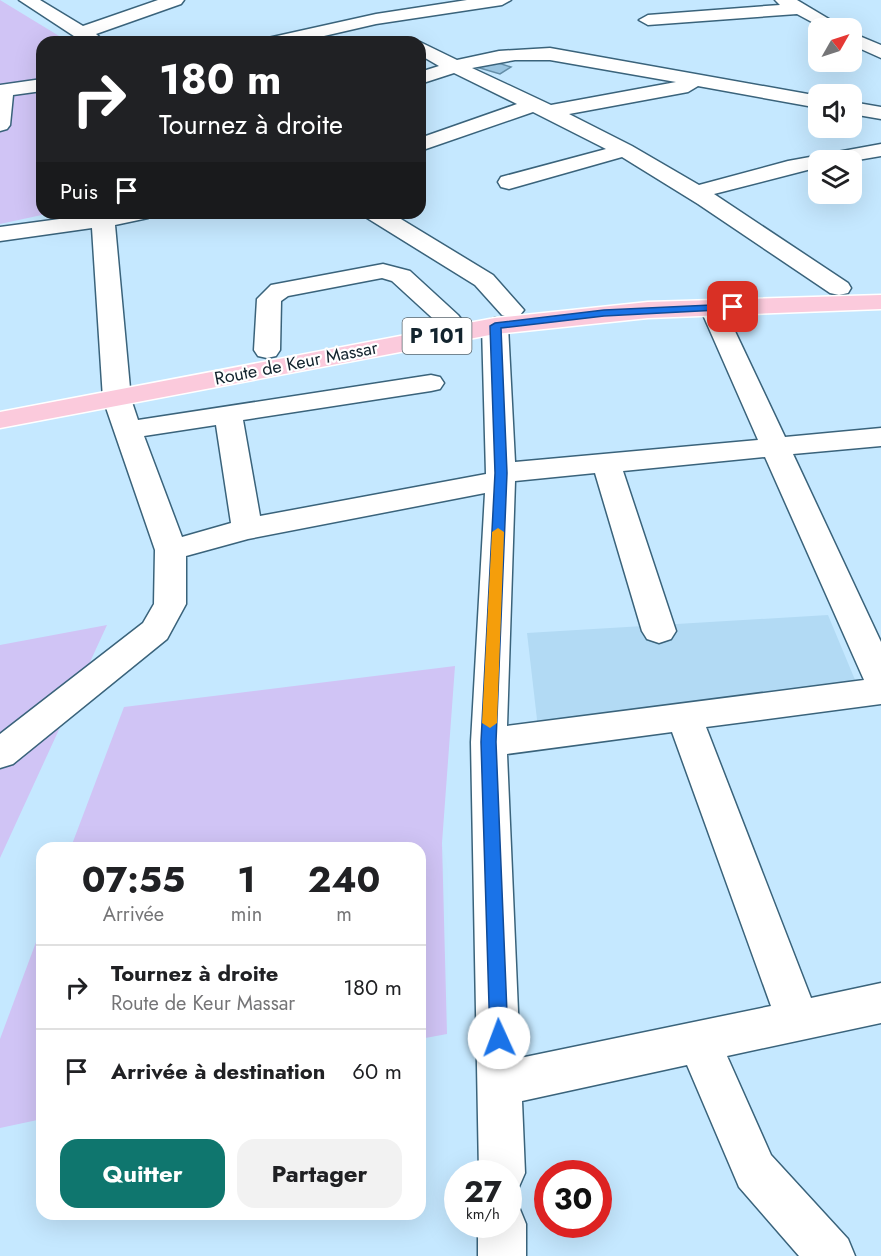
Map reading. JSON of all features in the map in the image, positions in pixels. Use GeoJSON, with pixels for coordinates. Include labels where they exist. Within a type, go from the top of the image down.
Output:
{"type":"FeatureCollection","features":[{"type":"Feature","properties":{"kind":"main road","name":"Route de Keur Massar"},"geometry":{"type":"LineString","coordinates":[[0,398],[116,389],[598,302],[881,286]]}},
{"type":"Feature","properties":{"kind":"main road","name":"Route de Keur Massar"},"geometry":{"type":"LineString","coordinates":[[0,420],[267,350],[449,320],[881,302]]}},
{"type":"Feature","properties":{"kind":"street"},"geometry":{"type":"LineString","coordinates":[[28,0],[87,36]]}},
{"type":"Feature","properties":{"kind":"street"},"geometry":{"type":"LineString","coordinates":[[91,36],[176,0]]}},
{"type":"Feature","properties":{"kind":"street"},"geometry":{"type":"LineString","coordinates":[[301,36],[459,4],[502,0]]}},
{"type":"Feature","properties":{"kind":"street"},"geometry":{"type":"LineString","coordinates":[[640,0],[648,20],[651,71]]}},
{"type":"Feature","properties":{"kind":"street"},"geometry":{"type":"LineString","coordinates":[[648,20],[792,5],[816,18]]}},
{"type":"Feature","properties":{"kind":"street"},"geometry":{"type":"LineString","coordinates":[[362,7],[401,36]]}},
{"type":"Feature","properties":{"kind":"street"},"geometry":{"type":"LineString","coordinates":[[862,38],[881,37]]}},
{"type":"Feature","properties":{"kind":"street"},"geometry":{"type":"LineString","coordinates":[[862,43],[881,52]]}},
{"type":"Feature","properties":{"kind":"street"},"geometry":{"type":"LineString","coordinates":[[426,51],[454,67],[544,107],[625,150],[697,192],[838,288]]}},
{"type":"Feature","properties":{"kind":"street"},"geometry":{"type":"LineString","coordinates":[[426,76],[489,56],[525,53],[579,57],[707,83],[808,100]]}},
{"type":"Feature","properties":{"kind":"street"},"geometry":{"type":"LineString","coordinates":[[426,143],[544,107],[707,83]]}},
{"type":"Feature","properties":{"kind":"street"},"geometry":{"type":"LineString","coordinates":[[0,125],[4,90],[36,86]]}},
{"type":"Feature","properties":{"kind":"street"},"geometry":{"type":"LineString","coordinates":[[862,110],[881,113]]}},
{"type":"Feature","properties":{"kind":"street"},"geometry":{"type":"LineString","coordinates":[[509,182],[625,150]]}},
{"type":"Feature","properties":{"kind":"street"},"geometry":{"type":"LineString","coordinates":[[862,153],[881,150]]}},
{"type":"Feature","properties":{"kind":"street"},"geometry":{"type":"LineString","coordinates":[[697,192],[808,164]]}},
{"type":"Feature","properties":{"kind":"street"},"geometry":{"type":"LineString","coordinates":[[0,234],[108,219]]}},
{"type":"Feature","properties":{"kind":"street"},"geometry":{"type":"LineString","coordinates":[[385,219],[484,279],[503,318],[501,477],[489,742],[502,1160]]}},
{"type":"Feature","properties":{"kind":"street"},"geometry":{"type":"LineString","coordinates":[[0,754],[155,631],[170,604],[171,550],[127,430],[116,389],[103,220]]}},
{"type":"Feature","properties":{"kind":"street"},"geometry":{"type":"LineString","coordinates":[[267,350],[269,299],[273,294],[280,290],[383,271],[401,276],[449,320]]}},
{"type":"Feature","properties":{"kind":"street"},"geometry":{"type":"LineString","coordinates":[[712,308],[777,446],[881,679]]}},
{"type":"Feature","properties":{"kind":"street"},"geometry":{"type":"LineString","coordinates":[[127,430],[431,383]]}},
{"type":"Feature","properties":{"kind":"street"},"geometry":{"type":"LineString","coordinates":[[228,413],[248,529]]}},
{"type":"Feature","properties":{"kind":"street"},"geometry":{"type":"LineString","coordinates":[[171,550],[248,529],[501,477],[606,463],[881,437]]}},
{"type":"Feature","properties":{"kind":"street"},"geometry":{"type":"LineString","coordinates":[[606,463],[659,631]]}},
{"type":"Feature","properties":{"kind":"street"},"geometry":{"type":"LineString","coordinates":[[489,742],[881,691]]}},
{"type":"Feature","properties":{"kind":"street"},"geometry":{"type":"LineString","coordinates":[[684,717],[798,1021]]}},
{"type":"Feature","properties":{"kind":"street"},"geometry":{"type":"LineString","coordinates":[[501,1084],[881,1003]]}},
{"type":"Feature","properties":{"kind":"street"},"geometry":{"type":"LineString","coordinates":[[699,1042],[755,1171],[831,1256]]}},
{"type":"Feature","properties":{"kind":"street"},"geometry":{"type":"LineString","coordinates":[[502,1238],[502,1256]]}},
{"type":"Feature","properties":{"kind":"shaded area"},"geometry":{"type":"Polygon","coordinates":[[[0,0],[59,36],[36,36],[36,216],[0,224],[0,0]]]}},
{"type":"Feature","properties":{"kind":"shaded area"},"geometry":{"type":"Polygon","coordinates":[[[828,615],[858,687],[538,728],[527,633],[828,615]]]}},
{"type":"Feature","properties":{"kind":"shaded area"},"geometry":{"type":"Polygon","coordinates":[[[107,625],[0,858],[0,645],[107,625]]]}},
{"type":"Feature","properties":{"kind":"shaded area"},"geometry":{"type":"Polygon","coordinates":[[[455,666],[442,843],[447,1034],[426,1038],[426,842],[73,842],[124,707],[455,666]]]}},
{"type":"Feature","properties":{"kind":"shaded area"},"geometry":{"type":"Polygon","coordinates":[[[36,942],[36,1120],[0,1128],[0,1039],[36,942]]]}},
{"type":"Feature","properties":{"kind":"building"},"geometry":{"type":"Polygon","coordinates":[[[486,59],[511,67],[500,74],[473,66],[486,59]]]}},
{"type":"Feature","properties":{"kind":"slow traffic"},"geometry":{"type":"LineString","coordinates":[[490,723],[498,532]]}},
{"type":"Feature","properties":{"kind":"route"},"geometry":{"type":"LineString","coordinates":[[499,1038],[489,742],[501,473],[495,326],[604,313],[733,307]]}}]}
